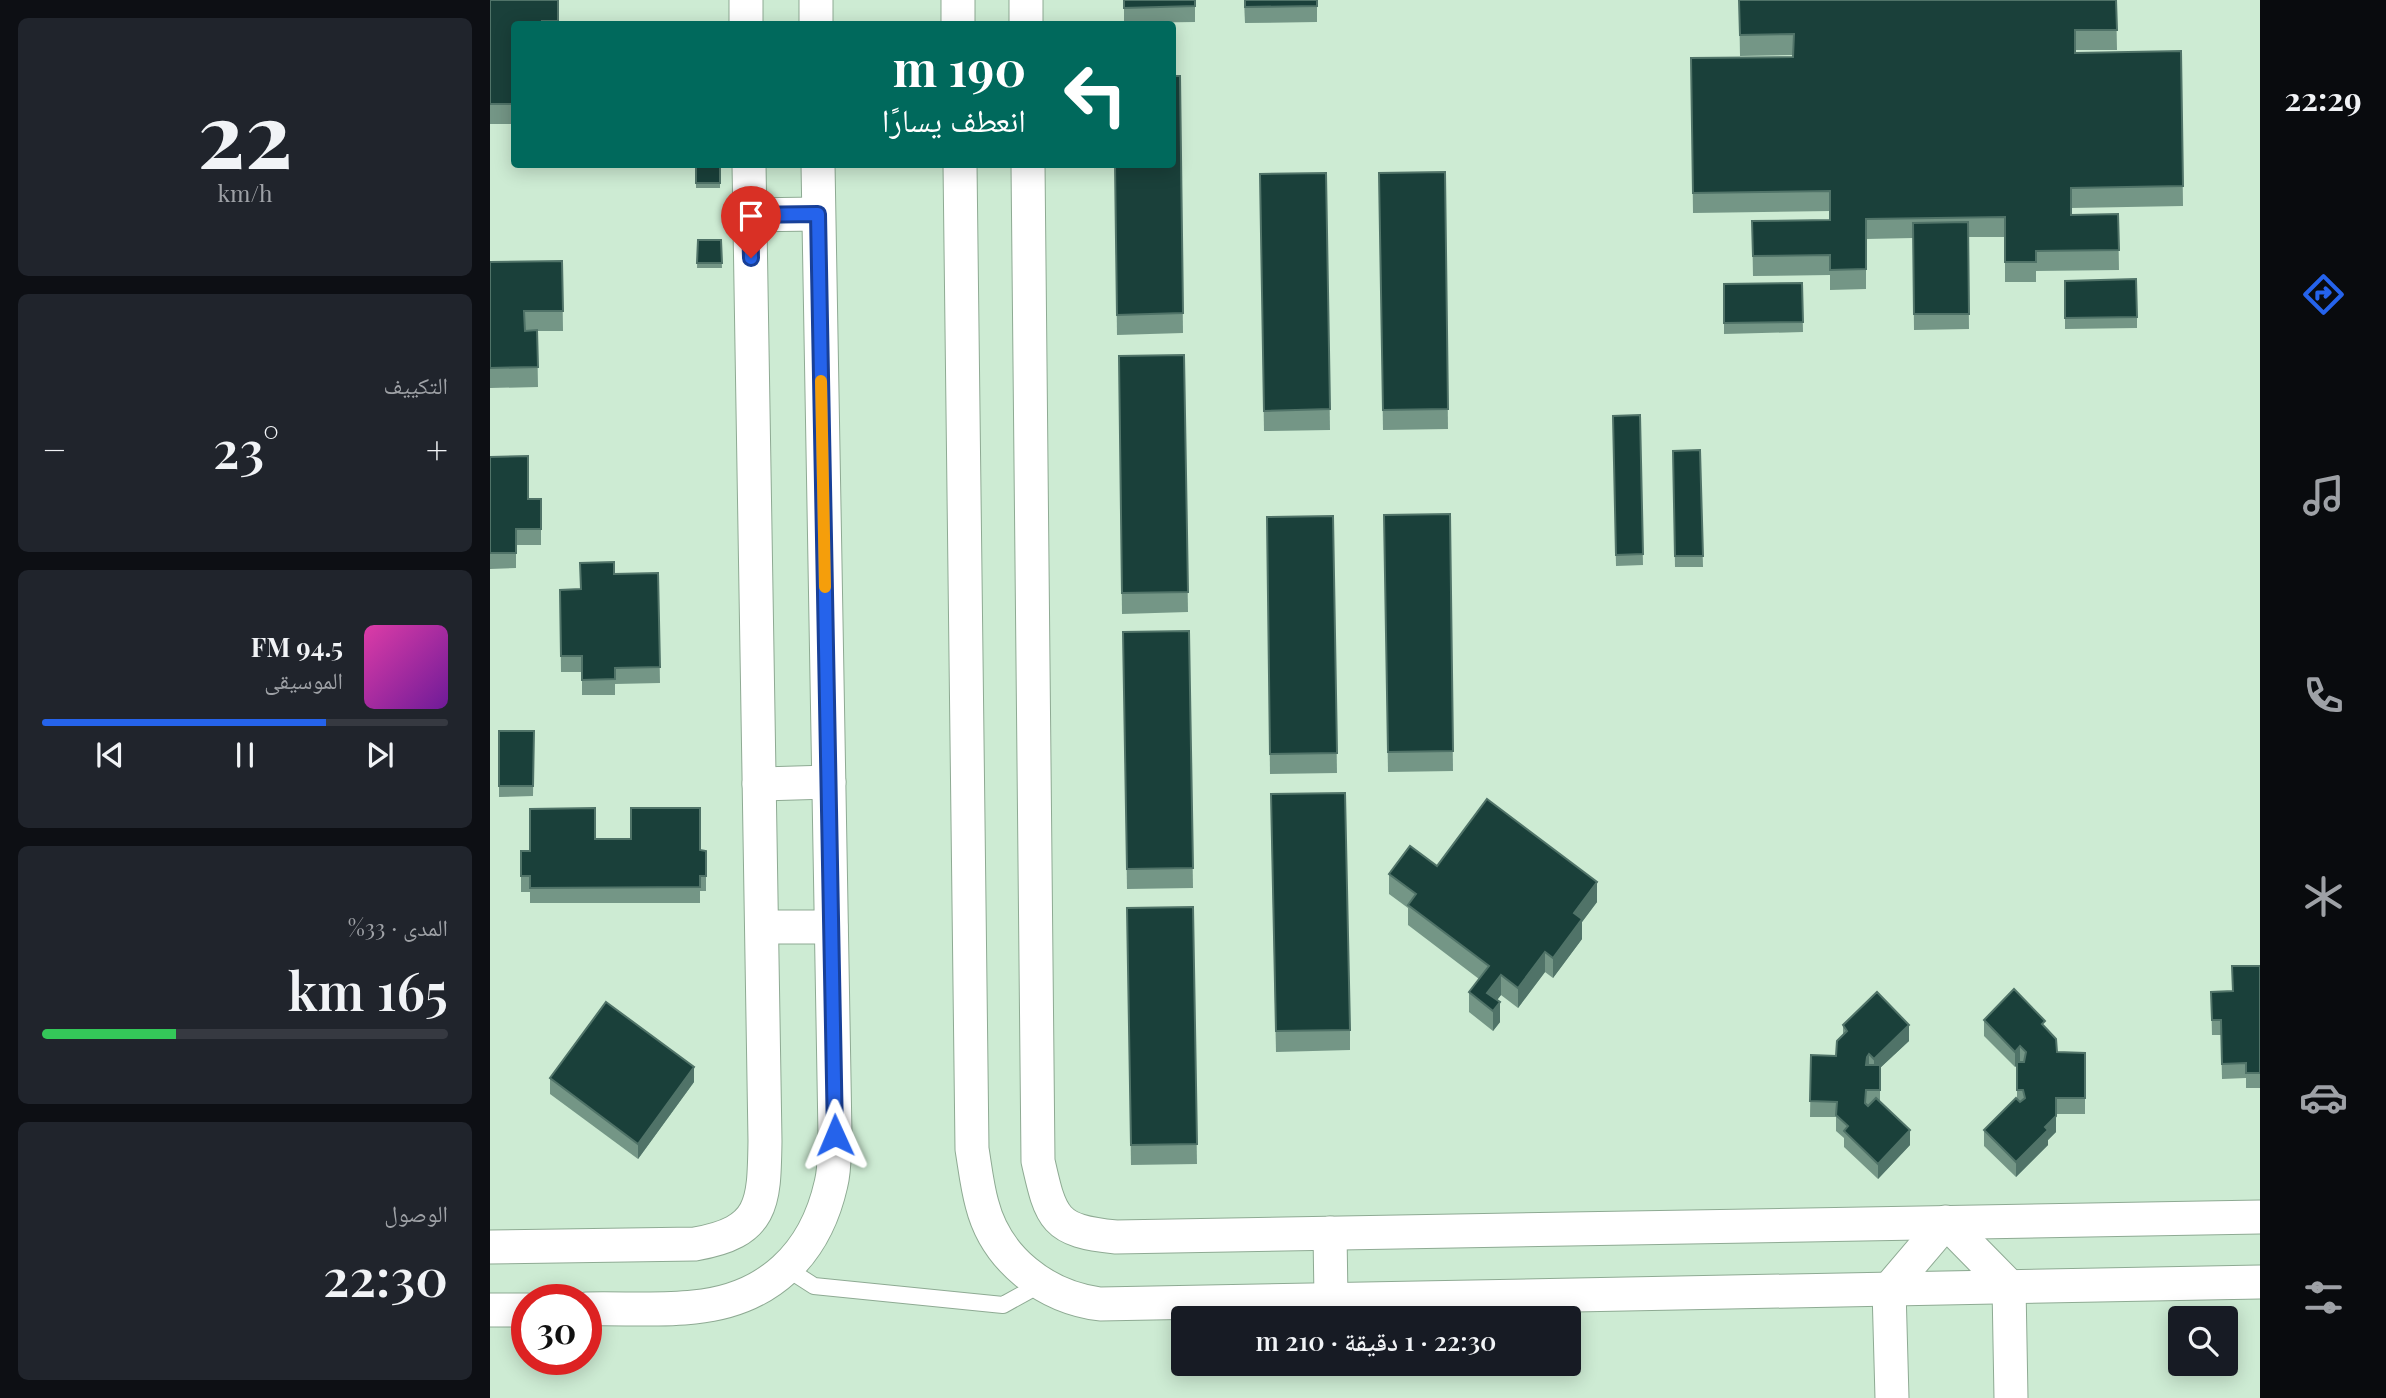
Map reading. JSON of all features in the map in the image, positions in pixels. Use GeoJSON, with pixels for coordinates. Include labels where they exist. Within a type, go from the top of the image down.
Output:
{"type":"FeatureCollection","features":[{"type":"Feature","properties":{"kind":"street"},"geometry":{"type":"LineString","coordinates":[[746,0],[746,21]]}},
{"type":"Feature","properties":{"kind":"street"},"geometry":{"type":"LineString","coordinates":[[816,0],[816,21]]}},
{"type":"Feature","properties":{"kind":"street"},"geometry":{"type":"LineString","coordinates":[[958,0],[958,21]]}},
{"type":"Feature","properties":{"kind":"street"},"geometry":{"type":"LineString","coordinates":[[1026,0],[1026,21]]}},
{"type":"Feature","properties":{"kind":"street"},"geometry":{"type":"LineString","coordinates":[[490,1247],[695,1244],[722,1239],[747,1225],[761,1202],[765,1175],[749,168]]}},
{"type":"Feature","properties":{"kind":"street"},"geometry":{"type":"LineString","coordinates":[[602,1309],[695,1307],[730,1300],[769,1283],[799,1258],[820,1221],[832,1182],[835,1135],[818,168]]}},
{"type":"Feature","properties":{"kind":"street"},"geometry":{"type":"LineString","coordinates":[[960,168],[972,1149],[982,1204],[992,1230],[1008,1254],[1041,1284],[1073,1301],[1100,1304],[2260,1282]]}},
{"type":"Feature","properties":{"kind":"street"},"geometry":{"type":"LineString","coordinates":[[1028,168],[1038,1161],[1048,1203],[1064,1226],[1096,1235],[2260,1217]]}},
{"type":"Feature","properties":{"kind":"street"},"geometry":{"type":"LineString","coordinates":[[750,215],[818,214]]}},
{"type":"Feature","properties":{"kind":"street"},"geometry":{"type":"LineString","coordinates":[[759,784],[829,782]]}},
{"type":"Feature","properties":{"kind":"street"},"geometry":{"type":"LineString","coordinates":[[762,927],[831,927]]}},
{"type":"Feature","properties":{"kind":"street"},"geometry":{"type":"LineString","coordinates":[[1946,1222],[2009,1286],[2011,1398]]}},
{"type":"Feature","properties":{"kind":"street"},"geometry":{"type":"LineString","coordinates":[[1892,1398],[1889,1289],[1946,1222]]}},
{"type":"Feature","properties":{"kind":"street"},"geometry":{"type":"LineString","coordinates":[[1330,1233],[1331,1299]]}},
{"type":"Feature","properties":{"kind":"street"},"geometry":{"type":"LineString","coordinates":[[490,1310],[511,1310]]}},
{"type":"Feature","properties":{"kind":"lane"},"geometry":{"type":"LineString","coordinates":[[786,1268],[814,1286],[1003,1305],[1041,1284]]}},
{"type":"Feature","properties":{"kind":"building"},"geometry":{"type":"Polygon","coordinates":[[[490,0],[558,0],[558,21],[511,21],[511,104],[490,104],[490,0]]]}},
{"type":"Feature","properties":{"kind":"building"},"geometry":{"type":"Polygon","coordinates":[[[1124,0],[1195,0],[1195,6],[1124,8],[1124,0]]]}},
{"type":"Feature","properties":{"kind":"building"},"geometry":{"type":"Polygon","coordinates":[[[1245,0],[1317,0],[1317,6],[1245,7],[1245,0]]]}},
{"type":"Feature","properties":{"kind":"building"},"geometry":{"type":"Polygon","coordinates":[[[1739,0],[2116,0],[2117,30],[2075,30],[2075,53],[2181,51],[2183,186],[2071,188],[2071,215],[2118,214],[2119,250],[2036,251],[2036,262],[2005,262],[2005,217],[1866,219],[1866,269],[1830,270],[1830,255],[1753,256],[1752,221],[1830,220],[1830,191],[1693,193],[1691,58],[1793,57],[1794,34],[1740,35],[1739,0]]]}},
{"type":"Feature","properties":{"kind":"building"},"geometry":{"type":"Polygon","coordinates":[[[1176,76],[1180,76],[1183,313],[1117,315],[1115,168],[1176,168],[1176,76]]]}},
{"type":"Feature","properties":{"kind":"building"},"geometry":{"type":"Polygon","coordinates":[[[696,168],[720,168],[720,183],[696,183],[696,168]]]}},
{"type":"Feature","properties":{"kind":"building"},"geometry":{"type":"Polygon","coordinates":[[[1445,172],[1448,409],[1383,410],[1379,173],[1445,172]]]}},
{"type":"Feature","properties":{"kind":"building"},"geometry":{"type":"Polygon","coordinates":[[[1326,173],[1330,409],[1264,411],[1260,174],[1326,173]]]}},
{"type":"Feature","properties":{"kind":"building"},"geometry":{"type":"Polygon","coordinates":[[[1968,222],[1969,314],[1914,314],[1913,223],[1968,222]]]}},
{"type":"Feature","properties":{"kind":"building"},"geometry":{"type":"Polygon","coordinates":[[[698,240],[721,240],[722,263],[697,263],[698,240]]]}},
{"type":"Feature","properties":{"kind":"building"},"geometry":{"type":"Polygon","coordinates":[[[562,261],[563,311],[524,311],[525,331],[537,330],[538,367],[490,368],[490,262],[562,261]]]}},
{"type":"Feature","properties":{"kind":"building"},"geometry":{"type":"Polygon","coordinates":[[[2136,279],[2137,317],[2065,318],[2065,281],[2136,279]]]}},
{"type":"Feature","properties":{"kind":"building"},"geometry":{"type":"Polygon","coordinates":[[[1802,283],[1803,322],[1724,323],[1724,284],[1802,283]]]}},
{"type":"Feature","properties":{"kind":"building"},"geometry":{"type":"Polygon","coordinates":[[[1184,355],[1188,592],[1122,593],[1119,356],[1184,355]]]}},
{"type":"Feature","properties":{"kind":"building"},"geometry":{"type":"Polygon","coordinates":[[[1640,415],[1643,554],[1616,555],[1613,416],[1640,415]]]}},
{"type":"Feature","properties":{"kind":"building"},"geometry":{"type":"Polygon","coordinates":[[[1700,450],[1703,556],[1675,556],[1673,451],[1700,450]]]}},
{"type":"Feature","properties":{"kind":"building"},"geometry":{"type":"Polygon","coordinates":[[[528,456],[528,499],[541,499],[541,529],[516,529],[516,553],[490,553],[490,457],[528,456]]]}},
{"type":"Feature","properties":{"kind":"building"},"geometry":{"type":"Polygon","coordinates":[[[1450,514],[1453,751],[1388,752],[1384,515],[1450,514]]]}},
{"type":"Feature","properties":{"kind":"building"},"geometry":{"type":"Polygon","coordinates":[[[1333,516],[1337,753],[1270,754],[1267,517],[1333,516]]]}},
{"type":"Feature","properties":{"kind":"building"},"geometry":{"type":"Polygon","coordinates":[[[614,562],[614,574],[658,573],[660,667],[615,668],[615,679],[582,680],[582,656],[561,656],[560,590],[581,589],[580,563],[614,562]]]}},
{"type":"Feature","properties":{"kind":"building"},"geometry":{"type":"Polygon","coordinates":[[[1189,631],[1193,868],[1127,869],[1123,632],[1189,631]]]}},
{"type":"Feature","properties":{"kind":"building"},"geometry":{"type":"Polygon","coordinates":[[[499,731],[534,731],[533,786],[499,786],[499,731]]]}},
{"type":"Feature","properties":{"kind":"building"},"geometry":{"type":"Polygon","coordinates":[[[1345,793],[1350,1030],[1276,1031],[1271,794],[1345,793]]]}},
{"type":"Feature","properties":{"kind":"building"},"geometry":{"type":"Polygon","coordinates":[[[1487,799],[1597,882],[1574,913],[1582,919],[1553,958],[1545,952],[1518,988],[1501,975],[1487,993],[1500,1002],[1493,1011],[1469,992],[1489,966],[1408,905],[1416,894],[1389,874],[1410,846],[1437,866],[1487,799]]]}},
{"type":"Feature","properties":{"kind":"building"},"geometry":{"type":"Polygon","coordinates":[[[595,808],[595,839],[631,839],[631,808],[700,808],[700,850],[706,851],[706,876],[700,876],[700,887],[530,888],[530,876],[521,876],[521,851],[530,851],[530,809],[595,808]]]}},
{"type":"Feature","properties":{"kind":"building"},"geometry":{"type":"Polygon","coordinates":[[[1193,907],[1197,1144],[1131,1145],[1127,908],[1193,907]]]}},
{"type":"Feature","properties":{"kind":"building"},"geometry":{"type":"Polygon","coordinates":[[[2232,966],[2260,966],[2260,1073],[2246,1073],[2246,1063],[2222,1064],[2221,1020],[2212,1020],[2211,992],[2233,991],[2232,966]]]}},
{"type":"Feature","properties":{"kind":"building"},"geometry":{"type":"Polygon","coordinates":[[[2014,989],[2045,1021],[2042,1024],[2056,1039],[2057,1052],[2085,1053],[2085,1098],[2056,1098],[2056,1116],[2045,1127],[2048,1130],[2016,1162],[1984,1130],[2016,1098],[2020,1102],[2025,1098],[2023,1090],[2017,1090],[2017,1062],[2024,1062],[2026,1052],[2020,1046],[2015,1052],[1984,1020],[2014,989]]]}},
{"type":"Feature","properties":{"kind":"building"},"geometry":{"type":"Polygon","coordinates":[[[1877,992],[1909,1025],[1874,1059],[1869,1054],[1867,1057],[1866,1065],[1880,1065],[1880,1090],[1866,1090],[1865,1103],[1868,1106],[1876,1098],[1910,1130],[1878,1164],[1844,1131],[1848,1126],[1836,1115],[1837,1102],[1810,1101],[1811,1055],[1836,1056],[1837,1041],[1847,1031],[1843,1025],[1877,992]]]}},
{"type":"Feature","properties":{"kind":"building"},"geometry":{"type":"Polygon","coordinates":[[[606,1002],[694,1067],[638,1144],[550,1078],[606,1002]]]}},
{"type":"Feature","properties":{"kind":"slow traffic"},"geometry":{"type":"LineString","coordinates":[[821,381],[825,587]]}},
{"type":"Feature","properties":{"kind":"route"},"geometry":{"type":"LineString","coordinates":[[751,258],[750,215],[818,214],[835,1135]]}}]}
